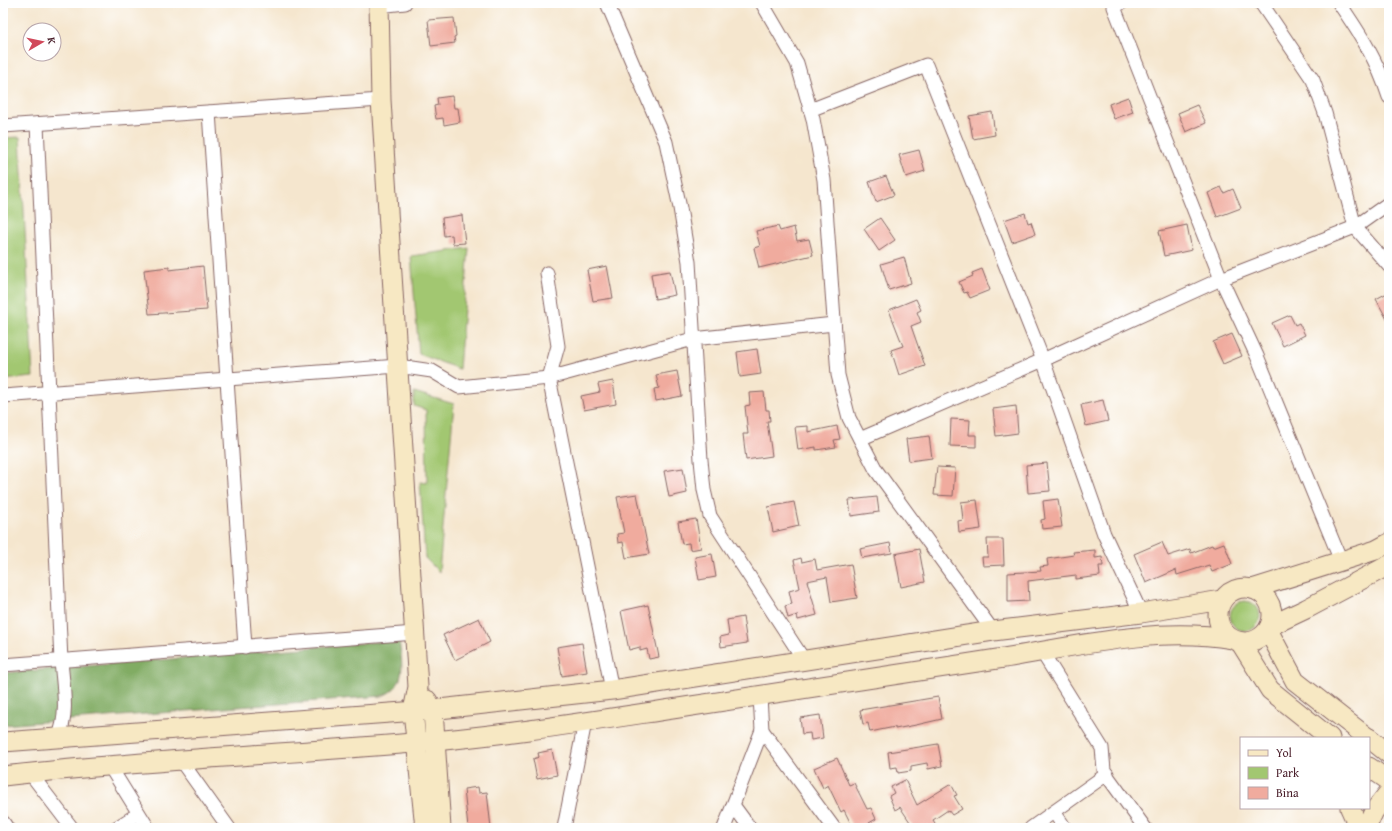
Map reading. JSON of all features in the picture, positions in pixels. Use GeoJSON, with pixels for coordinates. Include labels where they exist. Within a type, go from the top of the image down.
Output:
{"type":"FeatureCollection","features":[{"type":"Feature","properties":{"kind":"street"},"geometry":{"type":"LineString","coordinates":[[405,3],[379,4],[382,100],[418,687],[413,711],[425,828]]}},
{"type":"Feature","properties":{"kind":"street"},"geometry":{"type":"LineString","coordinates":[[607,3],[666,142],[689,262],[701,460],[704,490],[710,516],[749,573],[804,660]]}},
{"type":"Feature","properties":{"kind":"street"},"geometry":{"type":"LineString","coordinates":[[762,3],[797,63],[810,110],[824,180],[838,375],[849,418],[876,470],[993,631]]}},
{"type":"Feature","properties":{"kind":"street"},"geometry":{"type":"LineString","coordinates":[[1121,3],[1114,7],[1221,278],[1257,356],[1341,561]]}},
{"type":"Feature","properties":{"kind":"street"},"geometry":{"type":"LineString","coordinates":[[1261,3],[1313,80],[1326,113],[1355,227],[1389,266]]}},
{"type":"Feature","properties":{"kind":"street"},"geometry":{"type":"LineString","coordinates":[[1339,3],[1368,45],[1383,77],[1389,97]]}},
{"type":"Feature","properties":{"kind":"street"},"geometry":{"type":"LineString","coordinates":[[810,110],[926,65],[1044,360],[1104,534],[1141,613]]}},
{"type":"Feature","properties":{"kind":"street"},"geometry":{"type":"LineString","coordinates":[[3,126],[382,100]]}},
{"type":"Feature","properties":{"kind":"street"},"geometry":{"type":"LineString","coordinates":[[209,112],[245,647]]}},
{"type":"Feature","properties":{"kind":"street"},"geometry":{"type":"LineString","coordinates":[[38,124],[61,661],[65,713],[63,726],[58,738]]}},
{"type":"Feature","properties":{"kind":"street"},"geometry":{"type":"LineString","coordinates":[[860,439],[1044,360],[1221,278],[1355,227],[1389,203]]}},
{"type":"Feature","properties":{"kind":"street"},"geometry":{"type":"LineString","coordinates":[[547,273],[558,346],[549,378],[612,690]]}},
{"type":"Feature","properties":{"kind":"street"},"geometry":{"type":"LineString","coordinates":[[3,396],[398,366],[432,371],[459,387],[549,378],[693,339],[834,324]]}},
{"type":"Feature","properties":{"kind":"street"},"geometry":{"type":"LineString","coordinates":[[1252,589],[1389,544]]}},
{"type":"Feature","properties":{"kind":"street"},"geometry":{"type":"LineString","coordinates":[[3,776],[109,765],[181,761],[435,741],[585,722],[1110,641],[1175,634],[1206,634],[1250,642],[1258,639],[1269,628],[1389,565]]}},
{"type":"Feature","properties":{"kind":"street"},"geometry":{"type":"LineString","coordinates":[[3,742],[432,710],[612,690],[993,631],[1141,613],[1222,600],[1235,590],[1244,588],[1252,589],[1261,593],[1269,604],[1272,617],[1269,628],[1295,681],[1368,737]]}},
{"type":"Feature","properties":{"kind":"street"},"geometry":{"type":"LineString","coordinates":[[1222,600],[1218,617],[1220,626],[1236,640],[1270,690],[1299,715],[1329,737]]}},
{"type":"Feature","properties":{"kind":"street"},"geometry":{"type":"LineString","coordinates":[[3,665],[415,633]]}},
{"type":"Feature","properties":{"kind":"street"},"geometry":{"type":"LineString","coordinates":[[1042,652],[1102,748],[1104,770],[1106,774],[1145,828]]}},
{"type":"Feature","properties":{"kind":"street"},"geometry":{"type":"LineString","coordinates":[[418,687],[432,710],[441,828]]}},
{"type":"Feature","properties":{"kind":"street"},"geometry":{"type":"LineString","coordinates":[[724,828],[762,730],[760,696]]}},
{"type":"Feature","properties":{"kind":"street"},"geometry":{"type":"LineString","coordinates":[[1299,715],[1313,737]]}},
{"type":"Feature","properties":{"kind":"street"},"geometry":{"type":"LineString","coordinates":[[564,828],[585,722]]}},
{"type":"Feature","properties":{"kind":"street"},"geometry":{"type":"LineString","coordinates":[[762,730],[834,828]]}},
{"type":"Feature","properties":{"kind":"street"},"geometry":{"type":"LineString","coordinates":[[1370,739],[1388,753]]}},
{"type":"Feature","properties":{"kind":"street"},"geometry":{"type":"LineString","coordinates":[[1370,749],[1388,753]]}},
{"type":"Feature","properties":{"kind":"street"},"geometry":{"type":"LineString","coordinates":[[181,761],[229,828]]}},
{"type":"Feature","properties":{"kind":"street"},"geometry":{"type":"LineString","coordinates":[[109,765],[148,828]]}},
{"type":"Feature","properties":{"kind":"street"},"geometry":{"type":"LineString","coordinates":[[1370,768],[1389,781]]}},
{"type":"Feature","properties":{"kind":"street"},"geometry":{"type":"LineString","coordinates":[[30,772],[72,828]]}},
{"type":"Feature","properties":{"kind":"street"},"geometry":{"type":"LineString","coordinates":[[1031,828],[1106,774]]}},
{"type":"Feature","properties":{"kind":"street"},"geometry":{"type":"LineString","coordinates":[[1366,828],[1374,811],[1389,792]]}},
{"type":"Feature","properties":{"kind":"street"},"geometry":{"type":"LineString","coordinates":[[733,805],[750,828]]}},
{"type":"Feature","properties":{"kind":"street"},"geometry":{"type":"LineString","coordinates":[[1350,809],[1359,828]]}},
{"type":"Feature","properties":{"kind":"street"},"geometry":{"type":"LineString","coordinates":[[1054,812],[1065,828]]}},
{"type":"Feature","properties":{"kind":"street"},"geometry":{"type":"LineString","coordinates":[[116,828],[138,814]]}},
{"type":"Feature","properties":{"kind":"street"},"geometry":{"type":"LineString","coordinates":[[3,822],[7,828]]}},
{"type":"Feature","properties":{"kind":"green space"},"geometry":{"type":"Polygon","coordinates":[[[20,137],[33,377],[3,380],[3,138],[20,137]]]}},
{"type":"Feature","properties":{"kind":"green space"},"geometry":{"type":"Polygon","coordinates":[[[469,248],[459,369],[419,354],[411,256],[469,248]]]}},
{"type":"Feature","properties":{"kind":"green space"},"geometry":{"type":"Polygon","coordinates":[[[414,392],[454,404],[439,572],[425,558],[420,482],[427,483],[426,410],[414,406],[414,392]]]}},
{"type":"Feature","properties":{"kind":"green space"},"geometry":{"type":"Polygon","coordinates":[[[1245,601],[1255,606],[1260,616],[1255,626],[1245,631],[1235,626],[1230,616],[1235,606],[1245,601]]]}},
{"type":"Feature","properties":{"kind":"green space"},"geometry":{"type":"Polygon","coordinates":[[[399,640],[402,665],[400,680],[390,692],[382,696],[3,725],[3,673],[399,640]]]}},
{"type":"Feature","properties":{"kind":"building"},"geometry":{"type":"Polygon","coordinates":[[[454,18],[456,36],[454,37],[455,43],[431,46],[428,20],[454,18]]]}},
{"type":"Feature","properties":{"kind":"building"},"geometry":{"type":"Polygon","coordinates":[[[452,96],[454,108],[458,108],[460,122],[444,125],[443,118],[436,119],[434,106],[438,105],[437,98],[452,96]]]}},
{"type":"Feature","properties":{"kind":"building"},"geometry":{"type":"Polygon","coordinates":[[[1128,97],[1133,112],[1114,119],[1109,104],[1128,97]]]}},
{"type":"Feature","properties":{"kind":"building"},"geometry":{"type":"Polygon","coordinates":[[[1197,105],[1206,123],[1186,132],[1178,113],[1197,105]]]}},
{"type":"Feature","properties":{"kind":"building"},"geometry":{"type":"Polygon","coordinates":[[[992,112],[995,135],[973,139],[969,116],[992,112]]]}},
{"type":"Feature","properties":{"kind":"building"},"geometry":{"type":"Polygon","coordinates":[[[919,150],[925,171],[906,177],[899,155],[919,150]]]}},
{"type":"Feature","properties":{"kind":"building"},"geometry":{"type":"Polygon","coordinates":[[[886,176],[894,195],[876,202],[869,182],[886,176]]]}},
{"type":"Feature","properties":{"kind":"building"},"geometry":{"type":"Polygon","coordinates":[[[1221,187],[1224,193],[1233,189],[1241,208],[1217,217],[1208,193],[1221,187]]]}},
{"type":"Feature","properties":{"kind":"building"},"geometry":{"type":"Polygon","coordinates":[[[1025,213],[1028,223],[1031,222],[1035,234],[1012,242],[1004,220],[1025,213]]]}},
{"type":"Feature","properties":{"kind":"building"},"geometry":{"type":"Polygon","coordinates":[[[462,215],[465,243],[453,244],[452,235],[444,236],[442,218],[462,215]]]}},
{"type":"Feature","properties":{"kind":"building"},"geometry":{"type":"Polygon","coordinates":[[[880,218],[895,240],[879,251],[864,229],[880,218]]]}},
{"type":"Feature","properties":{"kind":"building"},"geometry":{"type":"Polygon","coordinates":[[[1187,225],[1192,250],[1164,256],[1159,231],[1187,225]]]}},
{"type":"Feature","properties":{"kind":"building"},"geometry":{"type":"Polygon","coordinates":[[[778,226],[780,231],[794,227],[797,241],[809,239],[813,255],[759,268],[754,248],[760,246],[756,231],[778,226]]]}},
{"type":"Feature","properties":{"kind":"building"},"geometry":{"type":"Polygon","coordinates":[[[904,257],[911,283],[889,290],[881,264],[904,257]]]}},
{"type":"Feature","properties":{"kind":"building"},"geometry":{"type":"Polygon","coordinates":[[[203,266],[207,310],[149,314],[144,270],[169,267],[169,270],[203,266]]]}},
{"type":"Feature","properties":{"kind":"building"},"geometry":{"type":"Polygon","coordinates":[[[607,266],[613,298],[593,301],[587,270],[607,266]]]}},
{"type":"Feature","properties":{"kind":"building"},"geometry":{"type":"Polygon","coordinates":[[[982,269],[990,290],[970,298],[967,292],[964,293],[959,282],[973,276],[972,273],[982,269]]]}},
{"type":"Feature","properties":{"kind":"building"},"geometry":{"type":"Polygon","coordinates":[[[670,271],[675,295],[655,299],[651,274],[670,271]]]}},
{"type":"Feature","properties":{"kind":"building"},"geometry":{"type":"Polygon","coordinates":[[[1389,292],[1389,323],[1376,299],[1389,292]]]}},
{"type":"Feature","properties":{"kind":"building"},"geometry":{"type":"Polygon","coordinates":[[[916,299],[921,310],[917,312],[921,322],[911,326],[925,366],[899,375],[891,350],[903,346],[889,310],[916,299]]]}},
{"type":"Feature","properties":{"kind":"building"},"geometry":{"type":"Polygon","coordinates":[[[1290,315],[1295,325],[1299,323],[1305,335],[1283,346],[1272,323],[1290,315]]]}},
{"type":"Feature","properties":{"kind":"building"},"geometry":{"type":"Polygon","coordinates":[[[1232,334],[1242,356],[1223,364],[1213,342],[1232,334]]]}},
{"type":"Feature","properties":{"kind":"building"},"geometry":{"type":"Polygon","coordinates":[[[757,349],[761,374],[740,377],[737,352],[757,349]]]}},
{"type":"Feature","properties":{"kind":"building"},"geometry":{"type":"Polygon","coordinates":[[[677,371],[682,396],[656,401],[654,389],[659,388],[656,375],[677,371]]]}},
{"type":"Feature","properties":{"kind":"building"},"geometry":{"type":"Polygon","coordinates":[[[613,381],[616,404],[584,410],[581,396],[600,392],[598,384],[613,381]]]}},
{"type":"Feature","properties":{"kind":"building"},"geometry":{"type":"Polygon","coordinates":[[[764,392],[766,410],[769,410],[770,421],[767,421],[772,456],[746,460],[743,434],[748,434],[745,406],[750,405],[749,393],[764,392]]]}},
{"type":"Feature","properties":{"kind":"building"},"geometry":{"type":"Polygon","coordinates":[[[1103,400],[1108,421],[1086,426],[1081,405],[1103,400]]]}},
{"type":"Feature","properties":{"kind":"building"},"geometry":{"type":"Polygon","coordinates":[[[1016,406],[1018,433],[996,436],[993,409],[1016,406]]]}},
{"type":"Feature","properties":{"kind":"building"},"geometry":{"type":"Polygon","coordinates":[[[951,419],[970,420],[969,435],[976,435],[976,447],[950,446],[951,419]]]}},
{"type":"Feature","properties":{"kind":"building"},"geometry":{"type":"Polygon","coordinates":[[[808,426],[808,432],[837,426],[840,439],[834,440],[836,447],[816,450],[816,447],[798,450],[795,427],[808,426]]]}},
{"type":"Feature","properties":{"kind":"building"},"geometry":{"type":"Polygon","coordinates":[[[929,436],[932,458],[909,461],[906,439],[929,436]]]}},
{"type":"Feature","properties":{"kind":"building"},"geometry":{"type":"Polygon","coordinates":[[[1047,463],[1050,491],[1028,493],[1026,465],[1047,463]]]}},
{"type":"Feature","properties":{"kind":"building"},"geometry":{"type":"Polygon","coordinates":[[[937,467],[955,468],[953,496],[934,495],[937,467]]]}},
{"type":"Feature","properties":{"kind":"building"},"geometry":{"type":"Polygon","coordinates":[[[683,468],[687,493],[669,497],[664,471],[683,468]]]}},
{"type":"Feature","properties":{"kind":"building"},"geometry":{"type":"Polygon","coordinates":[[[637,494],[649,554],[626,558],[623,542],[618,543],[617,534],[624,533],[617,497],[637,494]]]}},
{"type":"Feature","properties":{"kind":"building"},"geometry":{"type":"Polygon","coordinates":[[[877,497],[879,512],[851,516],[849,500],[877,497]]]}},
{"type":"Feature","properties":{"kind":"building"},"geometry":{"type":"Polygon","coordinates":[[[1058,499],[1062,527],[1042,529],[1041,520],[1045,519],[1043,501],[1058,499]]]}},
{"type":"Feature","properties":{"kind":"building"},"geometry":{"type":"Polygon","coordinates":[[[977,500],[981,529],[959,532],[958,521],[963,520],[961,502],[977,500]]]}},
{"type":"Feature","properties":{"kind":"building"},"geometry":{"type":"Polygon","coordinates":[[[794,502],[799,526],[773,532],[768,507],[794,502]]]}},
{"type":"Feature","properties":{"kind":"building"},"geometry":{"type":"Polygon","coordinates":[[[696,519],[701,548],[690,550],[689,543],[682,544],[678,522],[696,519]]]}},
{"type":"Feature","properties":{"kind":"building"},"geometry":{"type":"Polygon","coordinates":[[[987,539],[1003,539],[1004,565],[983,566],[982,557],[988,557],[987,539]]]}},
{"type":"Feature","properties":{"kind":"building"},"geometry":{"type":"Polygon","coordinates":[[[1162,542],[1168,556],[1190,549],[1191,553],[1212,545],[1213,547],[1224,543],[1232,564],[1212,572],[1209,565],[1177,575],[1176,570],[1146,583],[1134,554],[1162,542]]]}},
{"type":"Feature","properties":{"kind":"building"},"geometry":{"type":"Polygon","coordinates":[[[890,543],[892,553],[862,558],[860,549],[890,543]]]}},
{"type":"Feature","properties":{"kind":"building"},"geometry":{"type":"Polygon","coordinates":[[[919,549],[925,582],[901,587],[895,554],[919,549]]]}},
{"type":"Feature","properties":{"kind":"building"},"geometry":{"type":"Polygon","coordinates":[[[1095,550],[1095,558],[1102,557],[1103,566],[1099,566],[1100,576],[1076,579],[1076,575],[1028,581],[1029,601],[1008,602],[1008,573],[1041,571],[1040,567],[1048,566],[1047,559],[1074,555],[1073,552],[1095,550]]]}},
{"type":"Feature","properties":{"kind":"building"},"geometry":{"type":"Polygon","coordinates":[[[712,554],[716,577],[699,580],[695,557],[712,554]]]}},
{"type":"Feature","properties":{"kind":"building"},"geometry":{"type":"Polygon","coordinates":[[[801,558],[802,562],[815,559],[817,570],[851,564],[857,598],[831,602],[827,577],[807,581],[817,615],[798,620],[797,615],[788,618],[785,606],[792,604],[789,591],[800,588],[794,560],[801,558]]]}},
{"type":"Feature","properties":{"kind":"building"},"geometry":{"type":"Polygon","coordinates":[[[648,605],[659,657],[649,659],[647,649],[640,651],[640,647],[629,650],[621,611],[648,605]]]}},
{"type":"Feature","properties":{"kind":"building"},"geometry":{"type":"Polygon","coordinates":[[[743,617],[747,643],[721,647],[720,637],[729,635],[727,620],[743,617]]]}},
{"type":"Feature","properties":{"kind":"building"},"geometry":{"type":"Polygon","coordinates":[[[479,618],[490,642],[455,660],[443,635],[479,618]]]}},
{"type":"Feature","properties":{"kind":"building"},"geometry":{"type":"Polygon","coordinates":[[[582,643],[587,672],[562,676],[557,647],[582,643]]]}},
{"type":"Feature","properties":{"kind":"building"},"geometry":{"type":"Polygon","coordinates":[[[938,697],[942,719],[895,729],[895,727],[870,732],[868,723],[863,724],[860,710],[938,697]]]}},
{"type":"Feature","properties":{"kind":"building"},"geometry":{"type":"Polygon","coordinates":[[[820,715],[823,738],[811,740],[810,733],[802,734],[800,718],[820,715]]]}},
{"type":"Feature","properties":{"kind":"building"},"geometry":{"type":"Polygon","coordinates":[[[938,744],[942,766],[928,769],[927,763],[911,766],[911,771],[898,773],[897,767],[890,768],[888,752],[938,744]]]}},
{"type":"Feature","properties":{"kind":"building"},"geometry":{"type":"Polygon","coordinates":[[[552,750],[557,775],[537,779],[533,759],[539,757],[538,753],[552,750]]]}},
{"type":"Feature","properties":{"kind":"building"},"geometry":{"type":"Polygon","coordinates":[[[837,758],[849,785],[854,783],[867,809],[871,808],[876,819],[869,823],[871,828],[853,828],[844,810],[841,812],[828,785],[823,788],[814,768],[837,758]]]}},
{"type":"Feature","properties":{"kind":"building"},"geometry":{"type":"Polygon","coordinates":[[[905,780],[917,805],[951,784],[957,795],[954,796],[962,809],[952,815],[948,810],[933,820],[938,828],[914,828],[900,807],[895,810],[889,796],[894,793],[891,787],[905,780]]]}},
{"type":"Feature","properties":{"kind":"building"},"geometry":{"type":"Polygon","coordinates":[[[478,787],[479,793],[487,792],[491,828],[468,828],[464,789],[478,787]]]}}]}
